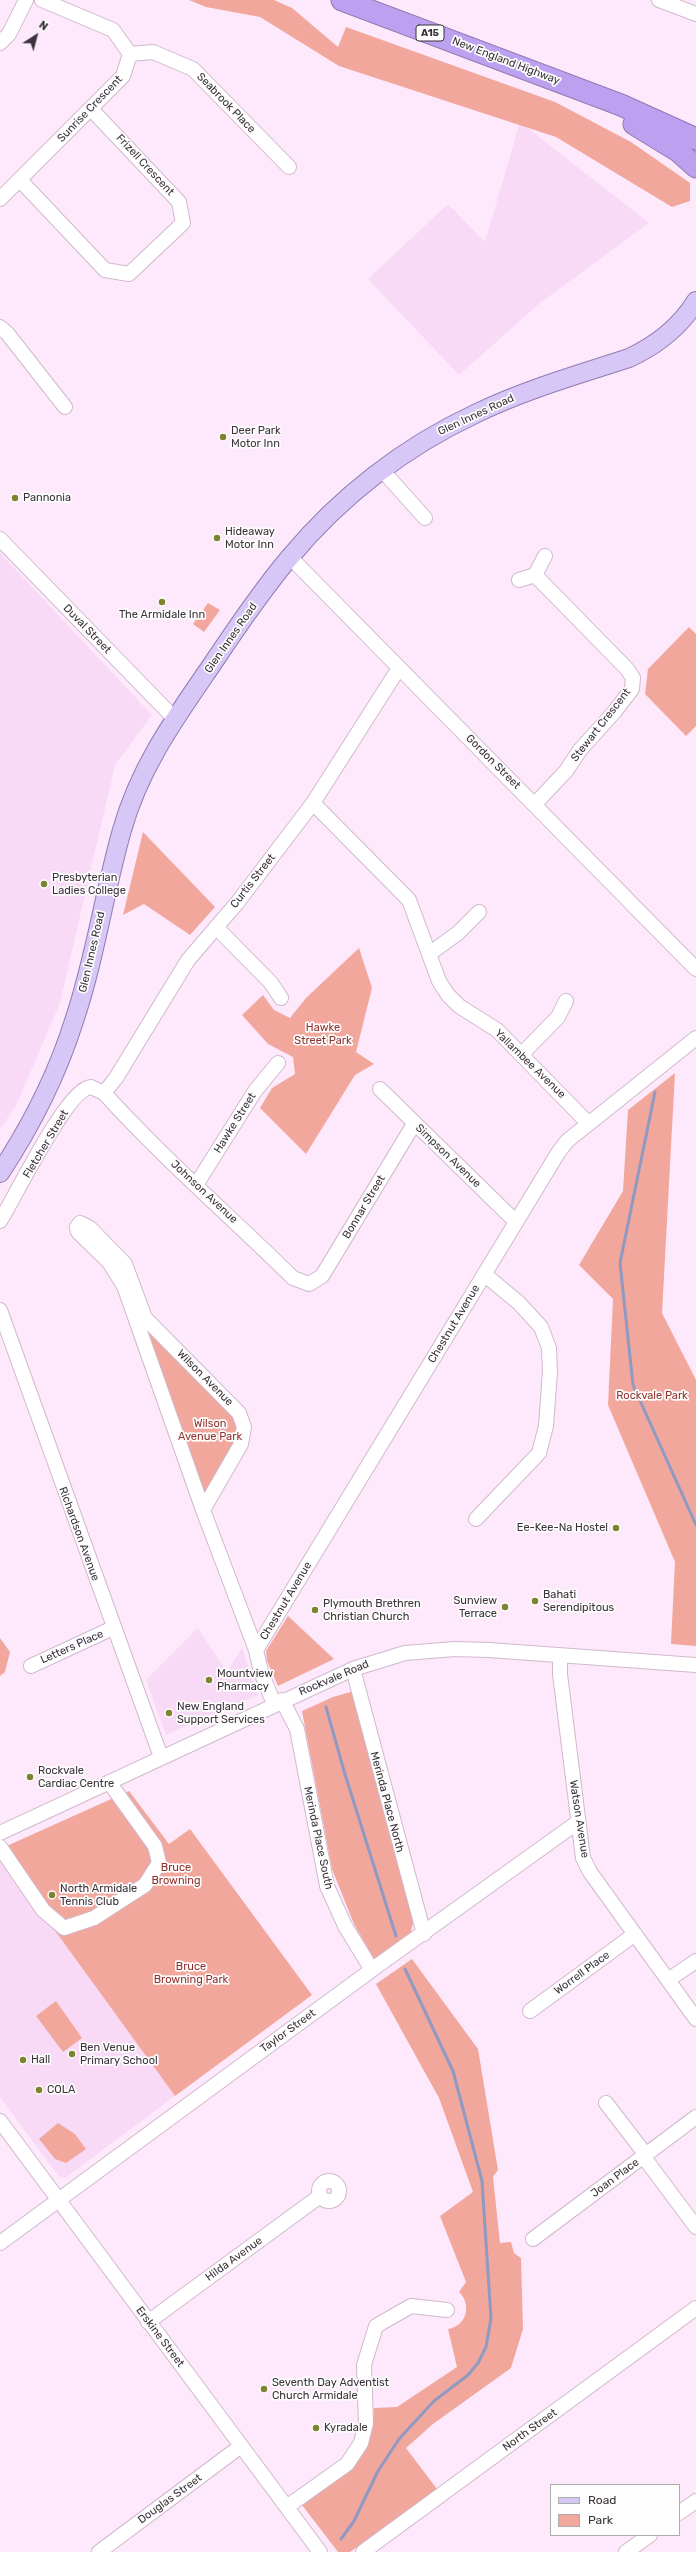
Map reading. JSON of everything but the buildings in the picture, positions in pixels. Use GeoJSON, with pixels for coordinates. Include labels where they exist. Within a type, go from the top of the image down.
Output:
{"type":"FeatureCollection","features":[{"type":"Feature","properties":{"kind":"highway","name":"New England Highway"},"geometry":{"type":"LineString","coordinates":[[342,0],[621,105],[696,139]]}},
{"type":"Feature","properties":{"kind":"highway","name":"New England Highway"},"geometry":{"type":"LineString","coordinates":[[580,90],[678,151],[696,167]]}},
{"type":"Feature","properties":{"kind":"main road","name":"Glen Innes Road"},"geometry":{"type":"LineString","coordinates":[[0,1173],[30,1123],[61,1059],[83,992],[122,830],[142,773],[174,718],[290,557],[339,506],[382,470],[416,446],[475,414],[517,396],[629,358],[645,350],[669,334],[694,307]]}},
{"type":"Feature","properties":{"kind":"street"},"geometry":{"type":"LineString","coordinates":[[0,43],[9,34],[26,0]]}},
{"type":"Feature","properties":{"kind":"street"},"geometry":{"type":"LineString","coordinates":[[42,0],[113,30],[130,54]]}},
{"type":"Feature","properties":{"kind":"street"},"geometry":{"type":"LineString","coordinates":[[659,0],[696,14]]}},
{"type":"Feature","properties":{"kind":"street","name":"Seabrook Place"},"geometry":{"type":"LineString","coordinates":[[130,54],[153,52],[193,69],[289,167]]}},
{"type":"Feature","properties":{"kind":"street","name":"Sunrise Crescent"},"geometry":{"type":"LineString","coordinates":[[0,200],[123,76],[130,54]]}},
{"type":"Feature","properties":{"kind":"street","name":"Frizell Crescent"},"geometry":{"type":"LineString","coordinates":[[20,180],[105,270],[129,274],[183,223],[180,202],[91,108]]}},
{"type":"Feature","properties":{"kind":"street"},"geometry":{"type":"LineString","coordinates":[[0,327],[7,333],[66,407]]}},
{"type":"Feature","properties":{"kind":"street"},"geometry":{"type":"LineString","coordinates":[[382,470],[425,518]]}},
{"type":"Feature","properties":{"kind":"street","name":"Duval Street"},"geometry":{"type":"LineString","coordinates":[[0,539],[174,718]]}},
{"type":"Feature","properties":{"kind":"street"},"geometry":{"type":"LineString","coordinates":[[520,580],[535,574],[545,556]]}},
{"type":"Feature","properties":{"kind":"street","name":"Gordon Street"},"geometry":{"type":"LineString","coordinates":[[290,557],[696,969]]}},
{"type":"Feature","properties":{"kind":"street","name":"Stewart Crescent"},"geometry":{"type":"LineString","coordinates":[[535,574],[627,669],[633,678],[632,689],[615,711],[580,750],[566,771],[535,804]]}},
{"type":"Feature","properties":{"kind":"street","name":"Curtis Street"},"geometry":{"type":"LineString","coordinates":[[104,1093],[116,1078],[188,960],[216,927],[313,803],[399,668]]}},
{"type":"Feature","properties":{"kind":"street","name":"Yallambee Avenue"},"geometry":{"type":"LineString","coordinates":[[313,803],[408,900],[439,982],[448,995],[459,1006],[497,1030],[588,1123]]}},
{"type":"Feature","properties":{"kind":"street"},"geometry":{"type":"LineString","coordinates":[[429,954],[458,933],[479,912]]}},
{"type":"Feature","properties":{"kind":"street"},"geometry":{"type":"LineString","coordinates":[[216,927],[271,982],[281,998]]}},
{"type":"Feature","properties":{"kind":"street"},"geometry":{"type":"LineString","coordinates":[[522,1054],[558,1017],[566,1001]]}},
{"type":"Feature","properties":{"kind":"street","name":"Chestnut Avenue"},"geometry":{"type":"LineString","coordinates":[[256,1650],[484,1274],[567,1141],[696,1038]]}},
{"type":"Feature","properties":{"kind":"street","name":"Hawke Street"},"geometry":{"type":"LineString","coordinates":[[196,1185],[255,1091],[278,1063]]}},
{"type":"Feature","properties":{"kind":"street","name":"Fletcher Street"},"geometry":{"type":"LineString","coordinates":[[0,1222],[51,1132],[74,1097],[87,1087],[104,1093]]}},
{"type":"Feature","properties":{"kind":"street","name":"Simpson Avenue"},"geometry":{"type":"LineString","coordinates":[[380,1090],[516,1222]]}},
{"type":"Feature","properties":{"kind":"street","name":"Johnson Avenue"},"geometry":{"type":"LineString","coordinates":[[104,1093],[196,1185],[293,1278],[309,1284]]}},
{"type":"Feature","properties":{"kind":"street","name":"Bonnar Street"},"geometry":{"type":"LineString","coordinates":[[309,1284],[322,1276],[414,1124]]}},
{"type":"Feature","properties":{"kind":"street","name":"Wilson Avenue"},"geometry":{"type":"LineString","coordinates":[[106,1251],[117,1271],[128,1284],[141,1319],[203,1510],[256,1650],[261,1672],[278,1702]]}},
{"type":"Feature","properties":{"kind":"street"},"geometry":{"type":"LineString","coordinates":[[476,1519],[539,1453],[546,1426],[550,1372],[549,1348],[541,1327],[519,1303],[484,1274]]}},
{"type":"Feature","properties":{"kind":"street","name":"Richardson Avenue"},"geometry":{"type":"LineString","coordinates":[[0,1310],[7,1351],[162,1757]]}},
{"type":"Feature","properties":{"kind":"street","name":"Wilson Avenue"},"geometry":{"type":"LineString","coordinates":[[141,1319],[227,1398],[243,1421],[244,1435],[241,1444],[203,1510]]}},
{"type":"Feature","properties":{"kind":"street","name":"Letters Place"},"geometry":{"type":"LineString","coordinates":[[31,1666],[113,1628]]}},
{"type":"Feature","properties":{"kind":"street","name":"Rockvale Road"},"geometry":{"type":"LineString","coordinates":[[0,1833],[278,1702],[353,1669],[405,1653],[455,1649],[696,1665]]}},
{"type":"Feature","properties":{"kind":"street","name":"Watson Avenue"},"geometry":{"type":"LineString","coordinates":[[560,1656],[560,1674],[583,1858],[590,1872],[696,2019]]}},
{"type":"Feature","properties":{"kind":"street","name":"Merinda Place North"},"geometry":{"type":"LineString","coordinates":[[353,1669],[424,1934]]}},
{"type":"Feature","properties":{"kind":"street","name":"Merinda Place South"},"geometry":{"type":"LineString","coordinates":[[278,1702],[297,1729],[327,1886],[345,1926],[372,1970]]}},
{"type":"Feature","properties":{"kind":"street"},"geometry":{"type":"LineString","coordinates":[[0,1847],[43,1910],[64,1928],[94,1918],[146,1885],[159,1863],[155,1846],[109,1782]]}},
{"type":"Feature","properties":{"kind":"street","name":"Taylor Street"},"geometry":{"type":"LineString","coordinates":[[0,2243],[372,1970],[578,1822]]}},
{"type":"Feature","properties":{"kind":"street","name":"Worrell Place"},"geometry":{"type":"LineString","coordinates":[[530,2011],[634,1934]]}},
{"type":"Feature","properties":{"kind":"street"},"geometry":{"type":"LineString","coordinates":[[668,1980],[696,1961]]}},
{"type":"Feature","properties":{"kind":"street"},"geometry":{"type":"LineString","coordinates":[[606,2102],[696,2227]]}},
{"type":"Feature","properties":{"kind":"street","name":"Joan Place"},"geometry":{"type":"LineString","coordinates":[[533,2239],[696,2117]]}},
{"type":"Feature","properties":{"kind":"street","name":"Erskine Street"},"geometry":{"type":"LineString","coordinates":[[0,2122],[148,2322],[288,2506],[320,2552]]}},
{"type":"Feature","properties":{"kind":"street","name":"Hilda Avenue"},"geometry":{"type":"LineString","coordinates":[[148,2322],[320,2196]]}},
{"type":"Feature","properties":{"kind":"street"},"geometry":{"type":"LineString","coordinates":[[288,2506],[346,2464],[361,2442],[366,2423],[364,2365],[376,2326],[411,2306],[447,2310]]}},
{"type":"Feature","properties":{"kind":"street","name":"North Street"},"geometry":{"type":"LineString","coordinates":[[363,2552],[696,2308]]}},
{"type":"Feature","properties":{"kind":"street","name":"Douglas Street"},"geometry":{"type":"LineString","coordinates":[[99,2552],[241,2446]]}},
{"type":"Feature","properties":{"kind":"street"},"geometry":{"type":"LineString","coordinates":[[680,2512],[696,2501]]}},
{"type":"Feature","properties":{"kind":"street"},"geometry":{"type":"LineString","coordinates":[[626,2552],[649,2536]]}},
{"type":"Feature","properties":{"kind":"shaded area"},"geometry":{"type":"Polygon","coordinates":[[[520,122],[649,223],[540,303],[459,375],[368,279],[448,204],[485,242],[520,122]]]}},
{"type":"Feature","properties":{"kind":"shaded area","name":"Presbyterian Ladies College"},"geometry":{"type":"Polygon","coordinates":[[[0,553],[152,715],[115,765],[60,1003],[16,1106],[0,1129],[0,553]]]}},
{"type":"Feature","properties":{"kind":"shaded area"},"geometry":{"type":"Polygon","coordinates":[[[198,1628],[227,1672],[242,1648],[258,1695],[166,1735],[146,1680],[198,1628]]]}},
{"type":"Feature","properties":{"kind":"shaded area","name":"Ben Venue Primary School"},"geometry":{"type":"Polygon","coordinates":[[[0,1855],[175,2096],[65,2178],[59,2177],[0,2097],[0,1855]]]}},
{"type":"Feature","properties":{"kind":"green space"},"geometry":{"type":"Polygon","coordinates":[[[189,0],[274,0],[292,8],[338,47],[346,27],[555,102],[631,142],[690,183],[690,201],[672,207],[556,137],[339,66],[260,17],[206,7],[189,0]]]}},
{"type":"Feature","properties":{"kind":"green space"},"geometry":{"type":"Polygon","coordinates":[[[208,603],[220,610],[204,632],[193,624],[208,603]]]}},
{"type":"Feature","properties":{"kind":"green space"},"geometry":{"type":"Polygon","coordinates":[[[689,627],[696,634],[696,726],[686,736],[645,694],[648,669],[689,627]]]}},
{"type":"Feature","properties":{"kind":"green space"},"geometry":{"type":"Polygon","coordinates":[[[143,832],[215,907],[190,935],[144,904],[123,915],[143,832]]]}},
{"type":"Feature","properties":{"kind":"green space","name":"Hawke Street Park"},"geometry":{"type":"Polygon","coordinates":[[[359,948],[372,988],[356,1052],[374,1064],[355,1075],[306,1154],[260,1108],[272,1088],[295,1074],[293,1057],[268,1044],[242,1015],[263,995],[274,1010],[290,1018],[306,998],[359,948]]]}},
{"type":"Feature","properties":{"kind":"green space","name":"Rockvale Park"},"geometry":{"type":"Polygon","coordinates":[[[675,1073],[662,1313],[696,1380],[696,1646],[671,1644],[675,1562],[608,1405],[613,1299],[579,1265],[623,1191],[628,1110],[675,1073]]]}},
{"type":"Feature","properties":{"kind":"green space","name":"Wilson Avenue Park"},"geometry":{"type":"Polygon","coordinates":[[[152,1332],[235,1413],[241,1435],[209,1492],[203,1495],[147,1334],[152,1332]]]}},
{"type":"Feature","properties":{"kind":"green space"},"geometry":{"type":"Polygon","coordinates":[[[288,1616],[334,1659],[278,1686],[267,1661],[266,1651],[288,1616]]]}},
{"type":"Feature","properties":{"kind":"green space"},"geometry":{"type":"Polygon","coordinates":[[[0,1638],[10,1652],[5,1672],[0,1676],[0,1638]]]}},
{"type":"Feature","properties":{"kind":"green space"},"geometry":{"type":"Polygon","coordinates":[[[354,1691],[414,1918],[411,1932],[374,1959],[354,1924],[332,1869],[302,1711],[333,1697],[354,1691]]]}},
{"type":"Feature","properties":{"kind":"green space","name":"Bruce Browning Park"},"geometry":{"type":"Polygon","coordinates":[[[129,1791],[169,1844],[190,1829],[312,1995],[175,2096],[0,1855],[0,1849],[129,1791]]]}},
{"type":"Feature","properties":{"kind":"green space"},"geometry":{"type":"Polygon","coordinates":[[[412,1959],[478,2049],[498,2170],[493,2177],[500,2243],[511,2242],[514,2253],[521,2258],[523,2329],[511,2368],[433,2424],[406,2448],[437,2489],[350,2552],[338,2552],[302,2505],[347,2472],[373,2420],[374,2408],[397,2407],[457,2367],[448,2329],[460,2324],[466,2314],[465,2302],[459,2292],[466,2282],[440,2216],[473,2192],[439,2098],[376,1984],[412,1959]]]}},
{"type":"Feature","properties":{"kind":"green space"},"geometry":{"type":"Polygon","coordinates":[[[56,2001],[82,2038],[63,2052],[36,2016],[56,2001]]]}},
{"type":"Feature","properties":{"kind":"green space"},"geometry":{"type":"Polygon","coordinates":[[[58,2123],[75,2134],[86,2149],[66,2163],[55,2159],[39,2139],[58,2123]]]}},
{"type":"Feature","properties":{"kind":"waterway"},"geometry":{"type":"LineString","coordinates":[[655,1092],[620,1263],[633,1385],[696,1525]]}},
{"type":"Feature","properties":{"kind":"waterway"},"geometry":{"type":"LineString","coordinates":[[326,1707],[344,1771],[396,1936]]}},
{"type":"Feature","properties":{"kind":"waterway"},"geometry":{"type":"LineString","coordinates":[[341,2539],[354,2521],[378,2471],[399,2439],[434,2401],[468,2375],[478,2363],[486,2347],[491,2318],[482,2181],[453,2071],[405,1969]]}},
{"type":"Feature","properties":{"kind":"place","name":"Deer Park Motor Inn"},"geometry":{"type":"Point","coordinates":[223,437]}},
{"type":"Feature","properties":{"kind":"place","name":"Pannonia"},"geometry":{"type":"Point","coordinates":[15,498]}},
{"type":"Feature","properties":{"kind":"place","name":"Hideaway Motor Inn"},"geometry":{"type":"Point","coordinates":[217,538]}},
{"type":"Feature","properties":{"kind":"place","name":"The Armidale Inn"},"geometry":{"type":"Point","coordinates":[162,602]}},
{"type":"Feature","properties":{"kind":"place","name":"Presbyterian Ladies College"},"geometry":{"type":"Point","coordinates":[44,884]}},
{"type":"Feature","properties":{"kind":"place","name":"Ee-Kee-Na Hostel"},"geometry":{"type":"Point","coordinates":[616,1528]}},
{"type":"Feature","properties":{"kind":"place","name":"Bahati Serendipitous"},"geometry":{"type":"Point","coordinates":[535,1601]}},
{"type":"Feature","properties":{"kind":"place","name":"Sunview Terrace"},"geometry":{"type":"Point","coordinates":[505,1607]}},
{"type":"Feature","properties":{"kind":"place","name":"Plymouth Brethren Christian Church"},"geometry":{"type":"Point","coordinates":[315,1610]}},
{"type":"Feature","properties":{"kind":"place","name":"Mountview Pharmacy"},"geometry":{"type":"Point","coordinates":[209,1680]}},
{"type":"Feature","properties":{"kind":"place","name":"New England Support Services"},"geometry":{"type":"Point","coordinates":[169,1713]}},
{"type":"Feature","properties":{"kind":"place","name":"Rockvale Cardiac Centre"},"geometry":{"type":"Point","coordinates":[30,1777]}},
{"type":"Feature","properties":{"kind":"place","name":"North Armidale Tennis Club"},"geometry":{"type":"Point","coordinates":[52,1895]}},
{"type":"Feature","properties":{"kind":"place","name":"Ben Venue Primary School"},"geometry":{"type":"Point","coordinates":[72,2054]}},
{"type":"Feature","properties":{"kind":"place","name":"Hall"},"geometry":{"type":"Point","coordinates":[23,2060]}},
{"type":"Feature","properties":{"kind":"place","name":"COLA"},"geometry":{"type":"Point","coordinates":[39,2090]}},
{"type":"Feature","properties":{"kind":"place","name":"Seventh Day Adventist Church Armidale"},"geometry":{"type":"Point","coordinates":[264,2389]}},
{"type":"Feature","properties":{"kind":"place","name":"Kyradale"},"geometry":{"type":"Point","coordinates":[316,2428]}},
{"type":"Feature","properties":{"kind":"park label","name":"Bruce Browning"},"geometry":{"type":"Point","coordinates":[176,1874]}}]}
